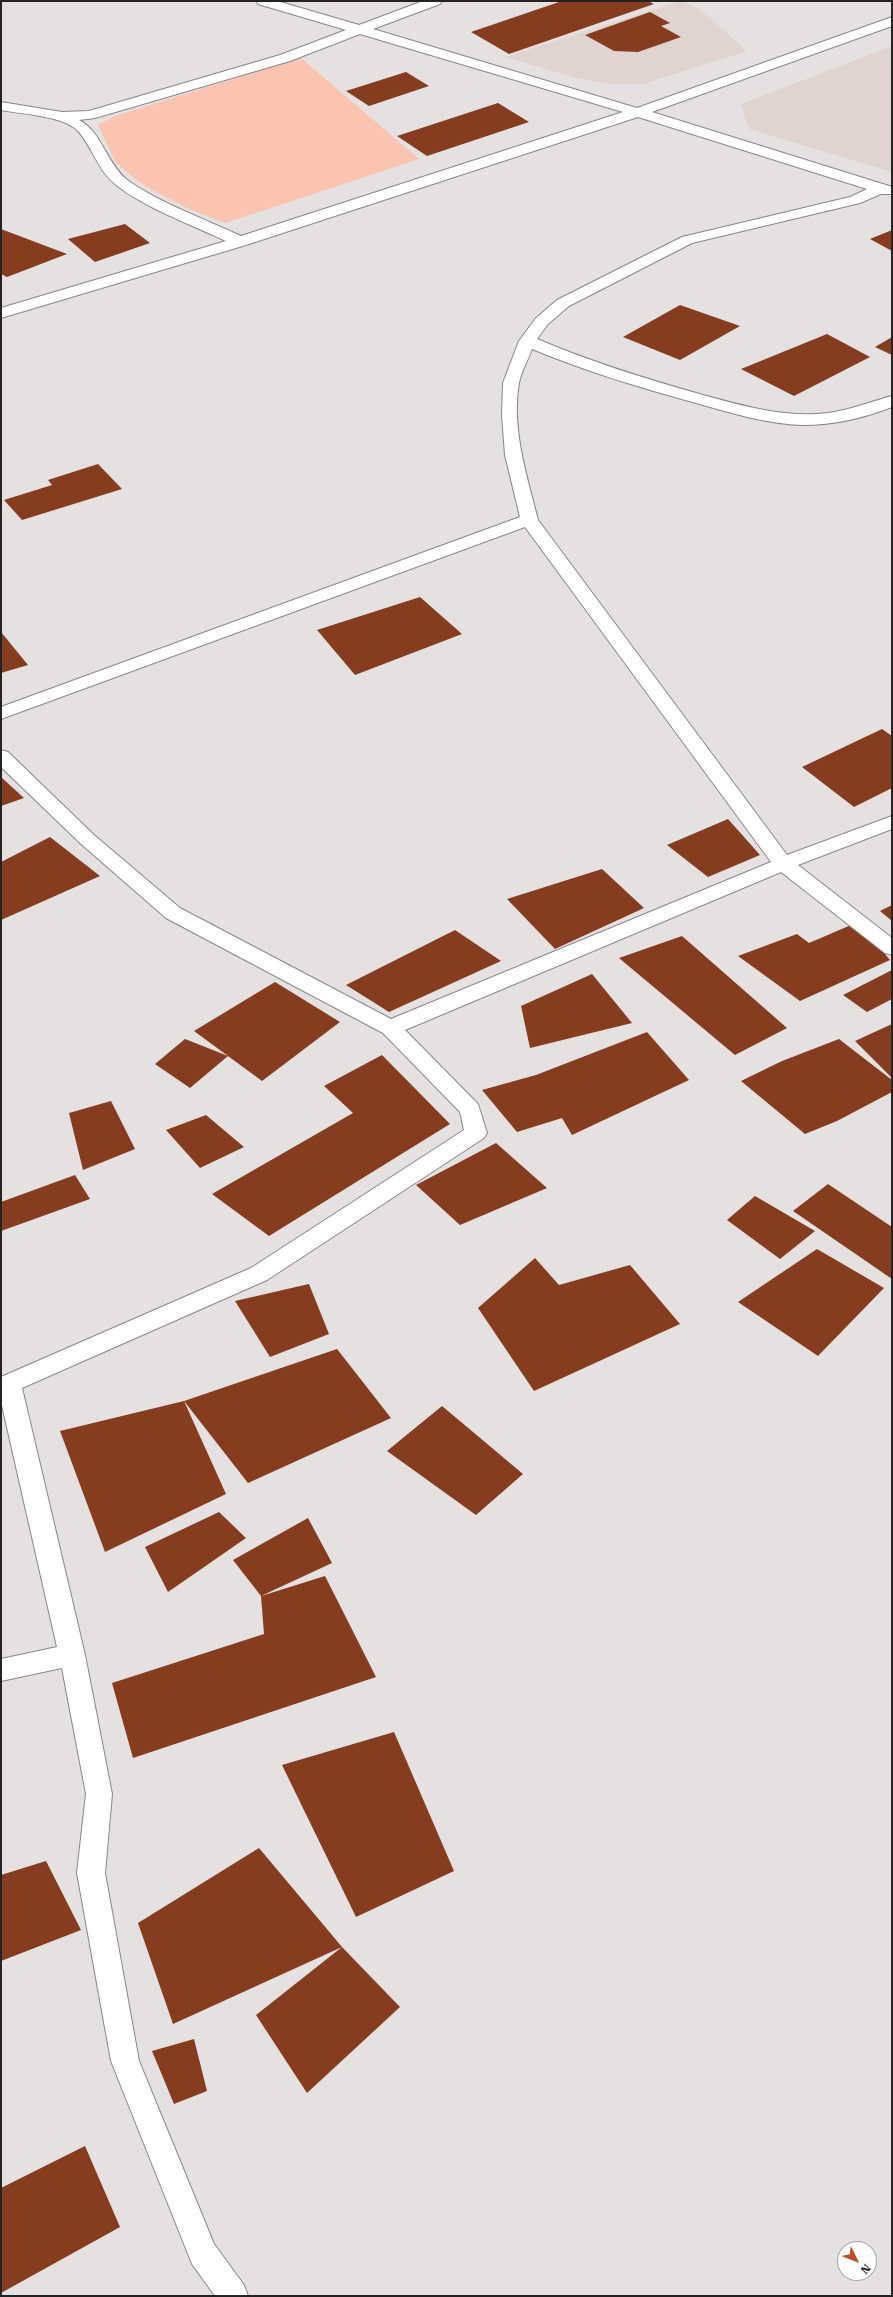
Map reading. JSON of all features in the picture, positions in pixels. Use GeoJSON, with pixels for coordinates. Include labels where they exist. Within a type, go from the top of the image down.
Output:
{"type":"FeatureCollection","features":[{"type":"Feature","properties":{"kind":"street"},"geometry":{"type":"LineString","coordinates":[[263,1],[637,112],[886,190]]}},
{"type":"Feature","properties":{"kind":"street"},"geometry":{"type":"LineString","coordinates":[[1,106],[62,116],[90,116],[285,58],[435,1]]}},
{"type":"Feature","properties":{"kind":"street"},"geometry":{"type":"LineString","coordinates":[[1,313],[241,242],[637,112],[892,21]]}},
{"type":"Feature","properties":{"kind":"street"},"geometry":{"type":"LineString","coordinates":[[62,116],[84,128],[106,166],[120,180],[138,193],[241,242]]}},
{"type":"Feature","properties":{"kind":"street"},"geometry":{"type":"LineString","coordinates":[[886,190],[855,200],[723,230],[687,240],[563,303],[542,321],[527,341],[511,383],[510,415],[513,455],[529,520],[783,864],[892,948]]}},
{"type":"Feature","properties":{"kind":"street"},"geometry":{"type":"LineString","coordinates":[[527,341],[558,354],[659,388],[737,409],[792,419],[834,417],[875,408],[892,401]]}},
{"type":"Feature","properties":{"kind":"street"},"geometry":{"type":"LineString","coordinates":[[1,713],[529,520]]}},
{"type":"Feature","properties":{"kind":"street"},"geometry":{"type":"LineString","coordinates":[[1,756],[87,839],[173,913],[390,1028],[470,1109],[476,1133],[259,1274],[9,1384],[72,1655],[99,1794],[91,1873],[125,2061],[203,2254],[233,2296]]}},
{"type":"Feature","properties":{"kind":"street"},"geometry":{"type":"LineString","coordinates":[[390,1028],[783,864],[892,822]]}},
{"type":"Feature","properties":{"kind":"street"},"geometry":{"type":"LineString","coordinates":[[1,1670],[72,1655]]}},
{"type":"Feature","properties":{"kind":"shaded area"},"geometry":{"type":"Polygon","coordinates":[[[681,1],[698,8],[747,51],[643,84],[610,84],[576,78],[505,57],[681,1]]]}},
{"type":"Feature","properties":{"kind":"shaded area"},"geometry":{"type":"Polygon","coordinates":[[[892,46],[892,172],[749,129],[741,104],[892,46]]]}},
{"type":"Feature","properties":{"kind":"shaded area"},"geometry":{"type":"Polygon","coordinates":[[[301,58],[419,159],[225,223],[187,208],[143,185],[116,163],[98,125],[115,116],[301,58]]]}},
{"type":"Feature","properties":{"kind":"building"},"geometry":{"type":"Polygon","coordinates":[[[562,1],[648,1],[654,4],[509,54],[471,32],[562,1]]]}},
{"type":"Feature","properties":{"kind":"building"},"geometry":{"type":"Polygon","coordinates":[[[650,12],[670,23],[661,26],[681,37],[638,52],[614,51],[585,35],[650,12]]]}},
{"type":"Feature","properties":{"kind":"building"},"geometry":{"type":"Polygon","coordinates":[[[406,72],[429,86],[369,106],[346,91],[406,72]]]}},
{"type":"Feature","properties":{"kind":"building"},"geometry":{"type":"Polygon","coordinates":[[[498,103],[529,122],[427,156],[397,136],[498,103]]]}},
{"type":"Feature","properties":{"kind":"building"},"geometry":{"type":"Polygon","coordinates":[[[125,224],[150,243],[95,262],[68,239],[125,224]]]}},
{"type":"Feature","properties":{"kind":"building"},"geometry":{"type":"Polygon","coordinates":[[[1,229],[67,254],[7,277],[1,274],[1,229]]]}},
{"type":"Feature","properties":{"kind":"building"},"geometry":{"type":"Polygon","coordinates":[[[892,230],[892,251],[870,239],[892,230]]]}},
{"type":"Feature","properties":{"kind":"building"},"geometry":{"type":"Polygon","coordinates":[[[680,305],[740,326],[680,360],[623,337],[680,305]]]}},
{"type":"Feature","properties":{"kind":"building"},"geometry":{"type":"Polygon","coordinates":[[[827,334],[870,357],[794,396],[741,369],[827,334]]]}},
{"type":"Feature","properties":{"kind":"building"},"geometry":{"type":"Polygon","coordinates":[[[892,337],[892,355],[875,347],[892,337]]]}},
{"type":"Feature","properties":{"kind":"building"},"geometry":{"type":"Polygon","coordinates":[[[98,464],[122,489],[22,520],[4,500],[52,485],[48,480],[98,464]]]}},
{"type":"Feature","properties":{"kind":"building"},"geometry":{"type":"Polygon","coordinates":[[[420,597],[462,634],[355,675],[317,630],[420,597]]]}},
{"type":"Feature","properties":{"kind":"building"},"geometry":{"type":"Polygon","coordinates":[[[1,632],[28,665],[1,673],[1,632]]]}},
{"type":"Feature","properties":{"kind":"building"},"geometry":{"type":"Polygon","coordinates":[[[882,729],[892,736],[892,788],[854,807],[802,767],[882,729]]]}},
{"type":"Feature","properties":{"kind":"building"},"geometry":{"type":"Polygon","coordinates":[[[1,777],[24,798],[1,806],[1,777]]]}},
{"type":"Feature","properties":{"kind":"building"},"geometry":{"type":"Polygon","coordinates":[[[728,819],[760,855],[708,877],[667,845],[728,819]]]}},
{"type":"Feature","properties":{"kind":"building"},"geometry":{"type":"Polygon","coordinates":[[[50,837],[100,876],[1,920],[1,862],[50,837]]]}},
{"type":"Feature","properties":{"kind":"building"},"geometry":{"type":"Polygon","coordinates":[[[602,869],[644,908],[555,949],[507,899],[602,869]]]}},
{"type":"Feature","properties":{"kind":"building"},"geometry":{"type":"Polygon","coordinates":[[[892,905],[892,921],[880,911],[892,905]]]}},
{"type":"Feature","properties":{"kind":"building"},"geometry":{"type":"Polygon","coordinates":[[[858,922],[890,960],[800,1001],[738,956],[797,934],[809,943],[858,922]]]}},
{"type":"Feature","properties":{"kind":"building"},"geometry":{"type":"Polygon","coordinates":[[[455,930],[501,961],[389,1012],[346,985],[455,930]]]}},
{"type":"Feature","properties":{"kind":"building"},"geometry":{"type":"Polygon","coordinates":[[[682,936],[787,1028],[735,1055],[619,958],[682,936]]]}},
{"type":"Feature","properties":{"kind":"building"},"geometry":{"type":"Polygon","coordinates":[[[892,970],[892,999],[867,1012],[843,995],[892,970]]]}},
{"type":"Feature","properties":{"kind":"building"},"geometry":{"type":"Polygon","coordinates":[[[592,974],[632,1023],[530,1048],[521,1006],[592,974]]]}},
{"type":"Feature","properties":{"kind":"building"},"geometry":{"type":"Polygon","coordinates":[[[275,982],[340,1022],[262,1081],[194,1031],[275,982]]]}},
{"type":"Feature","properties":{"kind":"building"},"geometry":{"type":"Polygon","coordinates":[[[892,1024],[892,1078],[855,1041],[892,1024]]]}},
{"type":"Feature","properties":{"kind":"building"},"geometry":{"type":"Polygon","coordinates":[[[647,1032],[689,1080],[572,1135],[562,1118],[517,1132],[482,1090],[536,1075],[647,1032]]]}},
{"type":"Feature","properties":{"kind":"building"},"geometry":{"type":"Polygon","coordinates":[[[185,1039],[228,1056],[190,1088],[155,1064],[185,1039]]]}},
{"type":"Feature","properties":{"kind":"building"},"geometry":{"type":"Polygon","coordinates":[[[839,1039],[892,1080],[892,1092],[837,1121],[805,1134],[741,1081],[782,1061],[839,1039]]]}},
{"type":"Feature","properties":{"kind":"building"},"geometry":{"type":"Polygon","coordinates":[[[382,1055],[450,1124],[269,1236],[212,1194],[353,1113],[324,1086],[382,1055]]]}},
{"type":"Feature","properties":{"kind":"building"},"geometry":{"type":"Polygon","coordinates":[[[111,1101],[135,1149],[83,1170],[69,1113],[111,1101]]]}},
{"type":"Feature","properties":{"kind":"building"},"geometry":{"type":"Polygon","coordinates":[[[206,1115],[244,1147],[200,1168],[166,1130],[206,1115]]]}},
{"type":"Feature","properties":{"kind":"building"},"geometry":{"type":"Polygon","coordinates":[[[496,1143],[547,1188],[460,1225],[416,1185],[496,1143]]]}},
{"type":"Feature","properties":{"kind":"building"},"geometry":{"type":"Polygon","coordinates":[[[75,1175],[90,1199],[1,1231],[1,1202],[75,1175]]]}},
{"type":"Feature","properties":{"kind":"building"},"geometry":{"type":"Polygon","coordinates":[[[828,1184],[892,1227],[892,1279],[793,1211],[828,1184]]]}},
{"type":"Feature","properties":{"kind":"building"},"geometry":{"type":"Polygon","coordinates":[[[755,1196],[815,1231],[780,1259],[727,1220],[755,1196]]]}},
{"type":"Feature","properties":{"kind":"building"},"geometry":{"type":"Polygon","coordinates":[[[817,1249],[884,1288],[818,1356],[738,1302],[817,1249]]]}},
{"type":"Feature","properties":{"kind":"building"},"geometry":{"type":"Polygon","coordinates":[[[535,1258],[559,1285],[630,1265],[680,1324],[534,1391],[478,1308],[535,1258]]]}},
{"type":"Feature","properties":{"kind":"building"},"geometry":{"type":"Polygon","coordinates":[[[309,1284],[329,1334],[270,1357],[235,1301],[309,1284]]]}},
{"type":"Feature","properties":{"kind":"building"},"geometry":{"type":"Polygon","coordinates":[[[337,1349],[391,1418],[248,1483],[184,1401],[337,1349]]]}},
{"type":"Feature","properties":{"kind":"building"},"geometry":{"type":"Polygon","coordinates":[[[184,1401],[226,1494],[105,1552],[60,1431],[184,1401]]]}},
{"type":"Feature","properties":{"kind":"building"},"geometry":{"type":"Polygon","coordinates":[[[442,1406],[523,1474],[476,1515],[387,1451],[442,1406]]]}},
{"type":"Feature","properties":{"kind":"building"},"geometry":{"type":"Polygon","coordinates":[[[219,1512],[246,1538],[168,1592],[145,1547],[219,1512]]]}},
{"type":"Feature","properties":{"kind":"building"},"geometry":{"type":"Polygon","coordinates":[[[308,1518],[332,1563],[261,1596],[233,1560],[308,1518]]]}},
{"type":"Feature","properties":{"kind":"building"},"geometry":{"type":"Polygon","coordinates":[[[325,1576],[376,1677],[133,1758],[112,1683],[264,1634],[261,1596],[325,1576]]]}},
{"type":"Feature","properties":{"kind":"building"},"geometry":{"type":"Polygon","coordinates":[[[394,1732],[454,1871],[356,1917],[282,1765],[394,1732]]]}},
{"type":"Feature","properties":{"kind":"building"},"geometry":{"type":"Polygon","coordinates":[[[259,1848],[342,1947],[173,2024],[138,1923],[259,1848]]]}},
{"type":"Feature","properties":{"kind":"building"},"geometry":{"type":"Polygon","coordinates":[[[46,1861],[81,1930],[1,1961],[1,1875],[46,1861]]]}},
{"type":"Feature","properties":{"kind":"building"},"geometry":{"type":"Polygon","coordinates":[[[342,1947],[400,2007],[307,2093],[256,2015],[342,1947]]]}},
{"type":"Feature","properties":{"kind":"building"},"geometry":{"type":"Polygon","coordinates":[[[194,2039],[207,2091],[174,2104],[152,2051],[194,2039]]]}},
{"type":"Feature","properties":{"kind":"building"},"geometry":{"type":"Polygon","coordinates":[[[85,2146],[120,2227],[1,2293],[1,2188],[85,2146]]]}}]}
